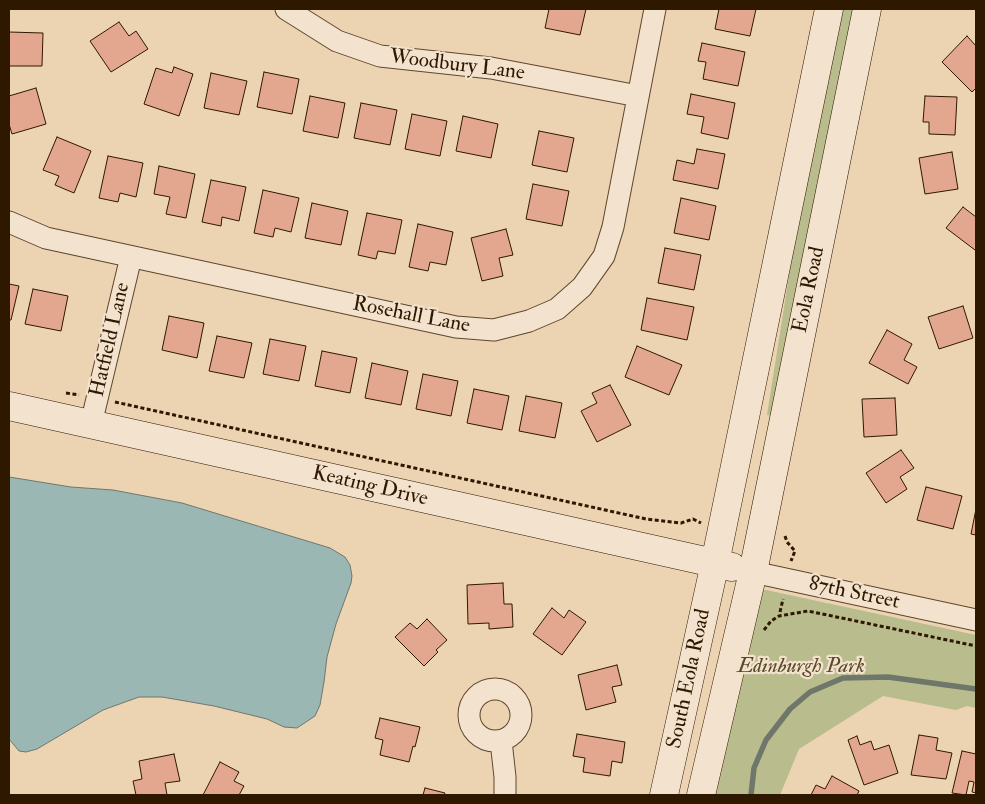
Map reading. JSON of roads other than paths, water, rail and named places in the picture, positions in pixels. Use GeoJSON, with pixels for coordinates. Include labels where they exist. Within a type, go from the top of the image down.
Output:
{"type":"FeatureCollection","features":[{"type":"Feature","properties":{"kind":"street","name":"Woodbury Lane"},"geometry":{"type":"LineString","coordinates":[[286,9],[337,42],[380,56],[491,68],[638,96]]}},
{"type":"Feature","properties":{"kind":"street","name":"Rosehall Lane"},"geometry":{"type":"LineString","coordinates":[[9,222],[46,238],[456,327],[494,330],[529,321],[558,309],[582,287],[604,256],[613,227],[655,9]]}},
{"type":"Feature","properties":{"kind":"street","name":"Eola Road"},"geometry":{"type":"LineString","coordinates":[[733,567],[829,9]]}},
{"type":"Feature","properties":{"kind":"street","name":"Eola Road"},"geometry":{"type":"LineString","coordinates":[[733,567],[867,9]]}},
{"type":"Feature","properties":{"kind":"street","name":"Hatfield Lane"},"geometry":{"type":"LineString","coordinates":[[91,424],[130,256]]}},
{"type":"Feature","properties":{"kind":"street","name":"Keating Drive"},"geometry":{"type":"LineString","coordinates":[[9,406],[733,567]]}},
{"type":"Feature","properties":{"kind":"street","name":"87th Street"},"geometry":{"type":"LineString","coordinates":[[733,567],[976,620]]}},
{"type":"Feature","properties":{"kind":"street","name":"South Eola Road"},"geometry":{"type":"LineString","coordinates":[[664,795],[733,567]]}},
{"type":"Feature","properties":{"kind":"street","name":"South Eola Road"},"geometry":{"type":"LineString","coordinates":[[701,795],[733,567]]}},
{"type":"Feature","properties":{"kind":"street"},"geometry":{"type":"LineString","coordinates":[[501,740],[505,776],[504,795]]}},
{"type":"Feature","properties":{"kind":"water"},"geometry":{"type":"Polygon","coordinates":[[[9,477],[71,487],[113,490],[182,503],[330,548],[345,557],[350,565],[351,583],[336,624],[327,657],[320,705],[315,716],[297,728],[284,727],[267,719],[214,706],[162,697],[139,697],[103,710],[37,749],[26,752],[19,751],[9,739],[9,477]]]}},
{"type":"Feature","properties":{"kind":"waterway"},"geometry":{"type":"LineString","coordinates":[[751,795],[754,768],[766,740],[790,709],[810,692],[843,678],[888,677],[976,689]]}},
{"type":"Feature","properties":{"kind":"park label","name":"Edinburgh Park"},"geometry":{"type":"Point","coordinates":[801,667]}}]}
